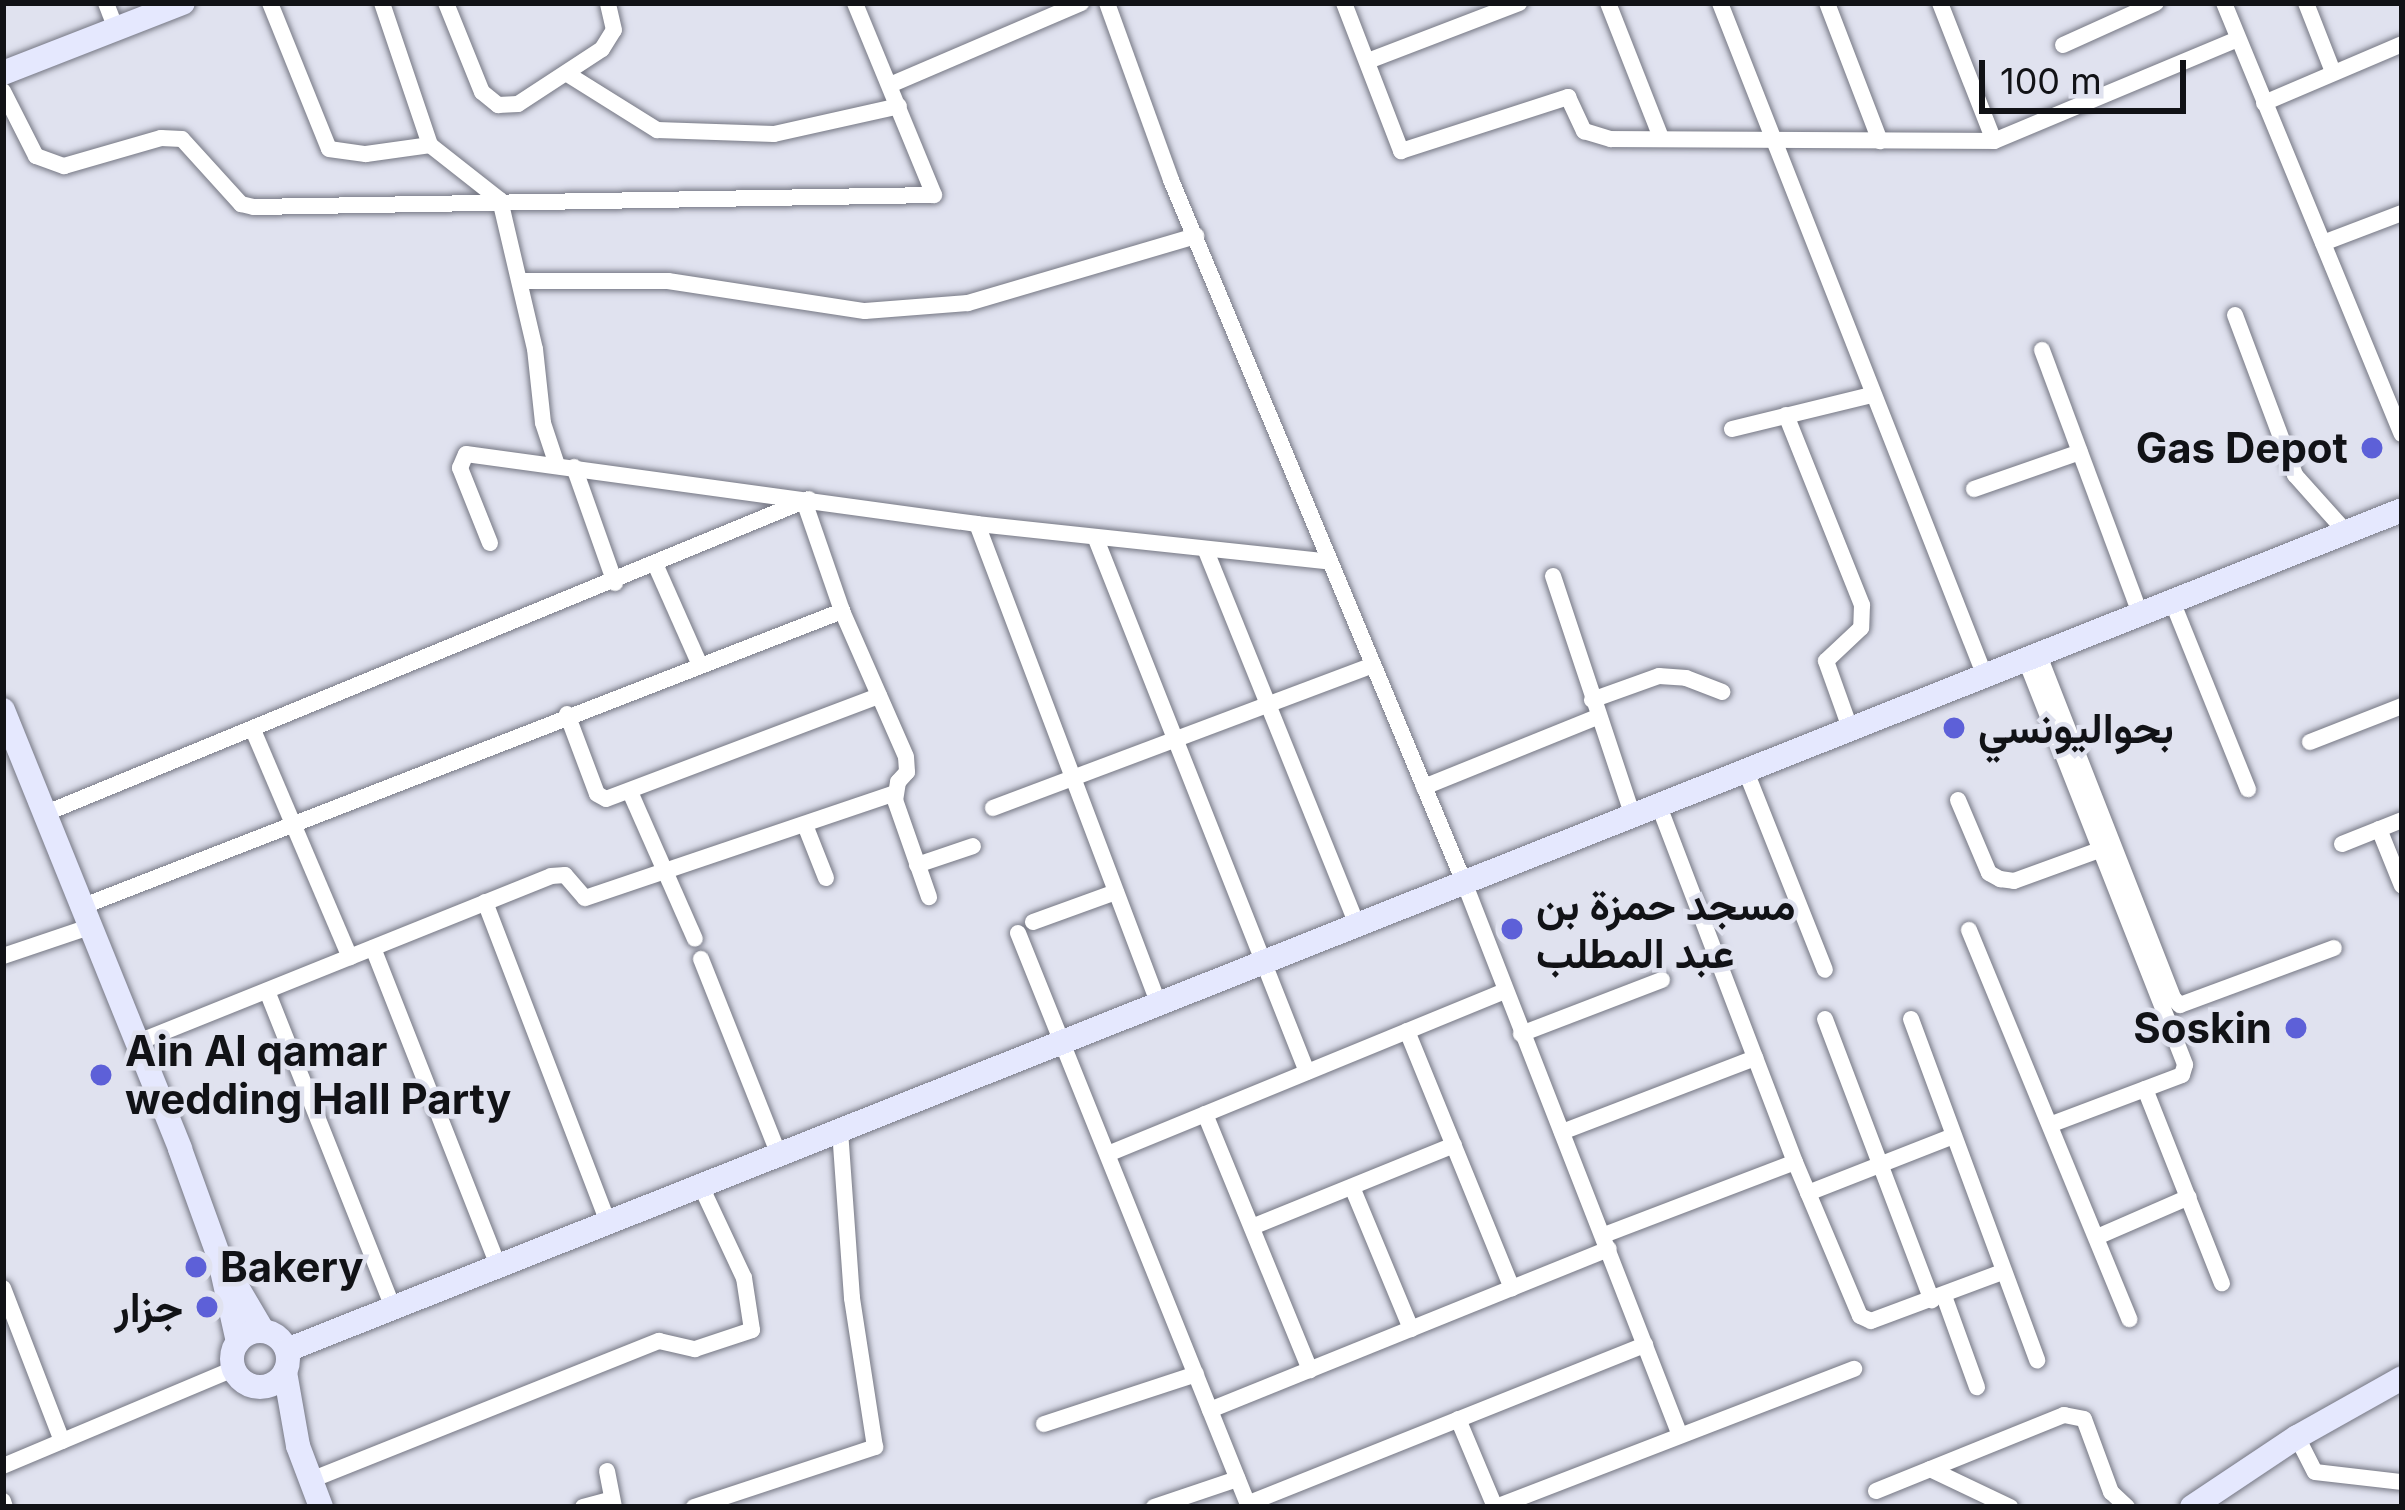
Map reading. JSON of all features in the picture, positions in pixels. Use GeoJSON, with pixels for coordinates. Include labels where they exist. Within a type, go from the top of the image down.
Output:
{"type":"FeatureCollection","features":[{"type":"Feature","properties":{"kind":"street"},"geometry":{"type":"LineString","coordinates":[[106,3],[116,29]]}},
{"type":"Feature","properties":{"kind":"street"},"geometry":{"type":"LineString","coordinates":[[3,73],[183,3]]}},
{"type":"Feature","properties":{"kind":"street"},"geometry":{"type":"LineString","coordinates":[[270,3],[329,149],[366,154],[430,145]]}},
{"type":"Feature","properties":{"kind":"street"},"geometry":{"type":"LineString","coordinates":[[382,3],[430,145],[500,200],[520,281],[543,423],[615,583]]}},
{"type":"Feature","properties":{"kind":"street"},"geometry":{"type":"LineString","coordinates":[[446,3],[482,92],[498,105],[518,104],[569,75],[602,49],[614,30],[608,3]]}},
{"type":"Feature","properties":{"kind":"street"},"geometry":{"type":"LineString","coordinates":[[3,91],[29,149],[55,164],[175,137],[199,153],[241,204],[254,207],[934,195],[855,3]]}},
{"type":"Feature","properties":{"kind":"street"},"geometry":{"type":"LineString","coordinates":[[890,86],[1081,3]]}},
{"type":"Feature","properties":{"kind":"street"},"geometry":{"type":"LineString","coordinates":[[1107,3],[1326,561],[1464,882],[1678,1433]]}},
{"type":"Feature","properties":{"kind":"street"},"geometry":{"type":"LineString","coordinates":[[1345,3],[1401,151],[1568,97],[1584,131],[1611,139],[1660,135],[1673,141],[1994,141],[2238,39]]}},
{"type":"Feature","properties":{"kind":"street"},"geometry":{"type":"LineString","coordinates":[[1368,62],[1519,3]]}},
{"type":"Feature","properties":{"kind":"street"},"geometry":{"type":"LineString","coordinates":[[1608,3],[1660,135]]}},
{"type":"Feature","properties":{"kind":"street"},"geometry":{"type":"LineString","coordinates":[[1720,3],[1984,674]]}},
{"type":"Feature","properties":{"kind":"street"},"geometry":{"type":"LineString","coordinates":[[1827,3],[1880,141]]}},
{"type":"Feature","properties":{"kind":"street"},"geometry":{"type":"LineString","coordinates":[[1940,3],[1994,141]]}},
{"type":"Feature","properties":{"kind":"street"},"geometry":{"type":"LineString","coordinates":[[2063,45],[2156,3]]}},
{"type":"Feature","properties":{"kind":"street"},"geometry":{"type":"LineString","coordinates":[[2224,3],[2402,434]]}},
{"type":"Feature","properties":{"kind":"street"},"geometry":{"type":"LineString","coordinates":[[2306,3],[2333,72]]}},
{"type":"Feature","properties":{"kind":"street"},"geometry":{"type":"LineString","coordinates":[[2264,103],[2402,44]]}},
{"type":"Feature","properties":{"kind":"street"},"geometry":{"type":"LineString","coordinates":[[569,75],[657,130],[774,134],[899,106]]}},
{"type":"Feature","properties":{"kind":"street"},"geometry":{"type":"LineString","coordinates":[[2323,243],[2402,213]]}},
{"type":"Feature","properties":{"kind":"street"},"geometry":{"type":"LineString","coordinates":[[520,281],[668,281],[865,311],[968,303],[1196,236]]}},
{"type":"Feature","properties":{"kind":"street"},"geometry":{"type":"LineString","coordinates":[[2235,315],[2295,475],[2346,532]]}},
{"type":"Feature","properties":{"kind":"street"},"geometry":{"type":"LineString","coordinates":[[2042,350],[2140,614]]}},
{"type":"Feature","properties":{"kind":"street"},"geometry":{"type":"LineString","coordinates":[[1732,429],[1873,395]]}},
{"type":"Feature","properties":{"kind":"street"},"geometry":{"type":"LineString","coordinates":[[1786,415],[1862,605],[1861,628],[1826,661],[1850,728]]}},
{"type":"Feature","properties":{"kind":"street"},"geometry":{"type":"LineString","coordinates":[[1974,489],[2080,452]]}},
{"type":"Feature","properties":{"kind":"street"},"geometry":{"type":"LineString","coordinates":[[490,543],[463,477],[462,457],[566,466],[1096,539],[1326,561]]}},
{"type":"Feature","properties":{"kind":"street"},"geometry":{"type":"LineString","coordinates":[[44,814],[808,500]]}},
{"type":"Feature","properties":{"kind":"street"},"geometry":{"type":"LineString","coordinates":[[808,500],[842,611],[907,765],[895,794],[928,897]]}},
{"type":"Feature","properties":{"kind":"street"},"geometry":{"type":"LineString","coordinates":[[256,1386],[272,1384],[286,1361],[393,1308],[2402,510]]}},
{"type":"Feature","properties":{"kind":"street"},"geometry":{"type":"LineString","coordinates":[[977,524],[1159,1005]]}},
{"type":"Feature","properties":{"kind":"street"},"geometry":{"type":"LineString","coordinates":[[1096,539],[1260,965],[1307,1072]]}},
{"type":"Feature","properties":{"kind":"street"},"geometry":{"type":"LineString","coordinates":[[1207,551],[1358,927]]}},
{"type":"Feature","properties":{"kind":"street"},"geometry":{"type":"LineString","coordinates":[[656,566],[699,663]]}},
{"type":"Feature","properties":{"kind":"street"},"geometry":{"type":"LineString","coordinates":[[1553,576],[1633,816]]}},
{"type":"Feature","properties":{"kind":"street"},"geometry":{"type":"LineString","coordinates":[[2172,601],[2248,789]]}},
{"type":"Feature","properties":{"kind":"street"},"geometry":{"type":"LineString","coordinates":[[3,956],[292,823],[842,611]]}},
{"type":"Feature","properties":{"kind":"street"},"geometry":{"type":"LineString","coordinates":[[2031,656],[2099,850],[2185,1065],[2182,1075],[2050,1125]]}},
{"type":"Feature","properties":{"kind":"street"},"geometry":{"type":"LineString","coordinates":[[2031,656],[2173,998],[2180,1005],[2334,948]]}},
{"type":"Feature","properties":{"kind":"street"},"geometry":{"type":"LineString","coordinates":[[993,808],[1075,782],[1373,665]]}},
{"type":"Feature","properties":{"kind":"street"},"geometry":{"type":"LineString","coordinates":[[1424,788],[1659,676],[1686,678],[1722,692]]}},
{"type":"Feature","properties":{"kind":"street"},"geometry":{"type":"LineString","coordinates":[[567,715],[600,798],[631,794],[878,696]]}},
{"type":"Feature","properties":{"kind":"street"},"geometry":{"type":"LineString","coordinates":[[2310,742],[2402,706]]}},
{"type":"Feature","properties":{"kind":"street"},"geometry":{"type":"LineString","coordinates":[[3,710],[219,1257],[238,1342],[233,1369]]}},
{"type":"Feature","properties":{"kind":"street"},"geometry":{"type":"LineString","coordinates":[[253,730],[350,957]]}},
{"type":"Feature","properties":{"kind":"street"},"geometry":{"type":"LineString","coordinates":[[1745,770],[1825,970]]}},
{"type":"Feature","properties":{"kind":"street"},"geometry":{"type":"LineString","coordinates":[[631,794],[695,939]]}},
{"type":"Feature","properties":{"kind":"street"},"geometry":{"type":"LineString","coordinates":[[136,1043],[557,874],[566,874],[585,898],[895,794]]}},
{"type":"Feature","properties":{"kind":"street"},"geometry":{"type":"LineString","coordinates":[[1958,800],[1990,873],[2000,879],[2014,881],[2099,850]]}},
{"type":"Feature","properties":{"kind":"street"},"geometry":{"type":"LineString","coordinates":[[1659,806],[1795,1162],[1865,1321],[2002,1272]]}},
{"type":"Feature","properties":{"kind":"street"},"geometry":{"type":"LineString","coordinates":[[2342,844],[2402,820]]}},
{"type":"Feature","properties":{"kind":"street"},"geometry":{"type":"LineString","coordinates":[[805,825],[826,878]]}},
{"type":"Feature","properties":{"kind":"street"},"geometry":{"type":"LineString","coordinates":[[2379,830],[2402,886]]}},
{"type":"Feature","properties":{"kind":"street"},"geometry":{"type":"LineString","coordinates":[[917,865],[973,846]]}},
{"type":"Feature","properties":{"kind":"street"},"geometry":{"type":"LineString","coordinates":[[1116,892],[1026,927],[1063,1040],[1248,1506],[1645,1345]]}},
{"type":"Feature","properties":{"kind":"street"},"geometry":{"type":"LineString","coordinates":[[485,902],[608,1222]]}},
{"type":"Feature","properties":{"kind":"street"},"geometry":{"type":"LineString","coordinates":[[1969,931],[2129,1319]]}},
{"type":"Feature","properties":{"kind":"street"},"geometry":{"type":"LineString","coordinates":[[373,948],[498,1266]]}},
{"type":"Feature","properties":{"kind":"street"},"geometry":{"type":"LineString","coordinates":[[701,959],[779,1155]]}},
{"type":"Feature","properties":{"kind":"street"},"geometry":{"type":"LineString","coordinates":[[1521,1034],[1662,980]]}},
{"type":"Feature","properties":{"kind":"street"},"geometry":{"type":"LineString","coordinates":[[267,991],[393,1308]]}},
{"type":"Feature","properties":{"kind":"street"},"geometry":{"type":"LineString","coordinates":[[1110,1153],[1505,991]]}},
{"type":"Feature","properties":{"kind":"street"},"geometry":{"type":"LineString","coordinates":[[1825,1019],[1880,1165],[1978,1387]]}},
{"type":"Feature","properties":{"kind":"street"},"geometry":{"type":"LineString","coordinates":[[1911,1019],[2037,1360]]}},
{"type":"Feature","properties":{"kind":"street"},"geometry":{"type":"LineString","coordinates":[[1408,1031],[1512,1288]]}},
{"type":"Feature","properties":{"kind":"street"},"geometry":{"type":"LineString","coordinates":[[1562,1132],[1755,1058]]}},
{"type":"Feature","properties":{"kind":"street"},"geometry":{"type":"LineString","coordinates":[[2145,1089],[2222,1283]]}},
{"type":"Feature","properties":{"kind":"street"},"geometry":{"type":"LineString","coordinates":[[1205,1114],[1310,1370]]}},
{"type":"Feature","properties":{"kind":"street"},"geometry":{"type":"LineString","coordinates":[[694,1507],[875,1447],[852,1298],[840,1130]]}},
{"type":"Feature","properties":{"kind":"street"},"geometry":{"type":"LineString","coordinates":[[1808,1193],[1951,1137]]}},
{"type":"Feature","properties":{"kind":"street"},"geometry":{"type":"LineString","coordinates":[[1252,1227],[1454,1145]]}},
{"type":"Feature","properties":{"kind":"street"},"geometry":{"type":"LineString","coordinates":[[1210,1410],[1512,1288],[1606,1242],[1795,1162]]}},
{"type":"Feature","properties":{"kind":"street"},"geometry":{"type":"LineString","coordinates":[[310,1480],[659,1341],[695,1349],[752,1330],[744,1278],[701,1186]]}},
{"type":"Feature","properties":{"kind":"street"},"geometry":{"type":"LineString","coordinates":[[1352,1186],[1411,1329]]}},
{"type":"Feature","properties":{"kind":"street"},"geometry":{"type":"LineString","coordinates":[[2097,1237],[2188,1197]]}},
{"type":"Feature","properties":{"kind":"street"},"geometry":{"type":"LineString","coordinates":[[219,1257],[286,1361],[298,1446],[321,1507]]}},
{"type":"Feature","properties":{"kind":"street"},"geometry":{"type":"LineString","coordinates":[[3,1288],[62,1441]]}},
{"type":"Feature","properties":{"kind":"street"},"geometry":{"type":"LineString","coordinates":[[238,1342],[263,1331]]}},
{"type":"Feature","properties":{"kind":"street"},"geometry":{"type":"LineString","coordinates":[[233,1369],[256,1386],[298,1446]]}},
{"type":"Feature","properties":{"kind":"street"},"geometry":{"type":"LineString","coordinates":[[3,1466],[233,1369]]}},
{"type":"Feature","properties":{"kind":"street"},"geometry":{"type":"LineString","coordinates":[[1458,1419],[1495,1507],[1854,1369]]}},
{"type":"Feature","properties":{"kind":"street"},"geometry":{"type":"LineString","coordinates":[[1044,1424],[1196,1374]]}},
{"type":"Feature","properties":{"kind":"street"},"geometry":{"type":"LineString","coordinates":[[2192,1507],[2297,1436],[2402,1378]]}},
{"type":"Feature","properties":{"kind":"street"},"geometry":{"type":"LineString","coordinates":[[1876,1491],[2062,1415],[2078,1416],[2084,1419],[2111,1492],[2127,1507]]}},
{"type":"Feature","properties":{"kind":"street"},"geometry":{"type":"LineString","coordinates":[[2297,1436],[2314,1472],[2402,1482]]}},
{"type":"Feature","properties":{"kind":"street"},"geometry":{"type":"LineString","coordinates":[[1930,1469],[2010,1507]]}},
{"type":"Feature","properties":{"kind":"street"},"geometry":{"type":"LineString","coordinates":[[583,1507],[613,1503],[607,1471]]}},
{"type":"Feature","properties":{"kind":"street"},"geometry":{"type":"LineString","coordinates":[[1154,1507],[1237,1479]]}},
{"type":"Feature","properties":{"kind":"place","name":"Gas Depot"},"geometry":{"type":"Point","coordinates":[2372,448]}},
{"type":"Feature","properties":{"kind":"place","name":"بحواليونسي"},"geometry":{"type":"Point","coordinates":[1954,728]}},
{"type":"Feature","properties":{"kind":"place","name":"مسجد حمزة بن عبد المطلب"},"geometry":{"type":"Point","coordinates":[1512,929]}},
{"type":"Feature","properties":{"kind":"place","name":"Soskin"},"geometry":{"type":"Point","coordinates":[2296,1028]}},
{"type":"Feature","properties":{"kind":"place","name":"Ain Al qamar wedding Hall Party"},"geometry":{"type":"Point","coordinates":[101,1075]}},
{"type":"Feature","properties":{"kind":"place","name":"Bakery"},"geometry":{"type":"Point","coordinates":[196,1267]}},
{"type":"Feature","properties":{"kind":"place","name":"جزار"},"geometry":{"type":"Point","coordinates":[207,1307]}}]}
